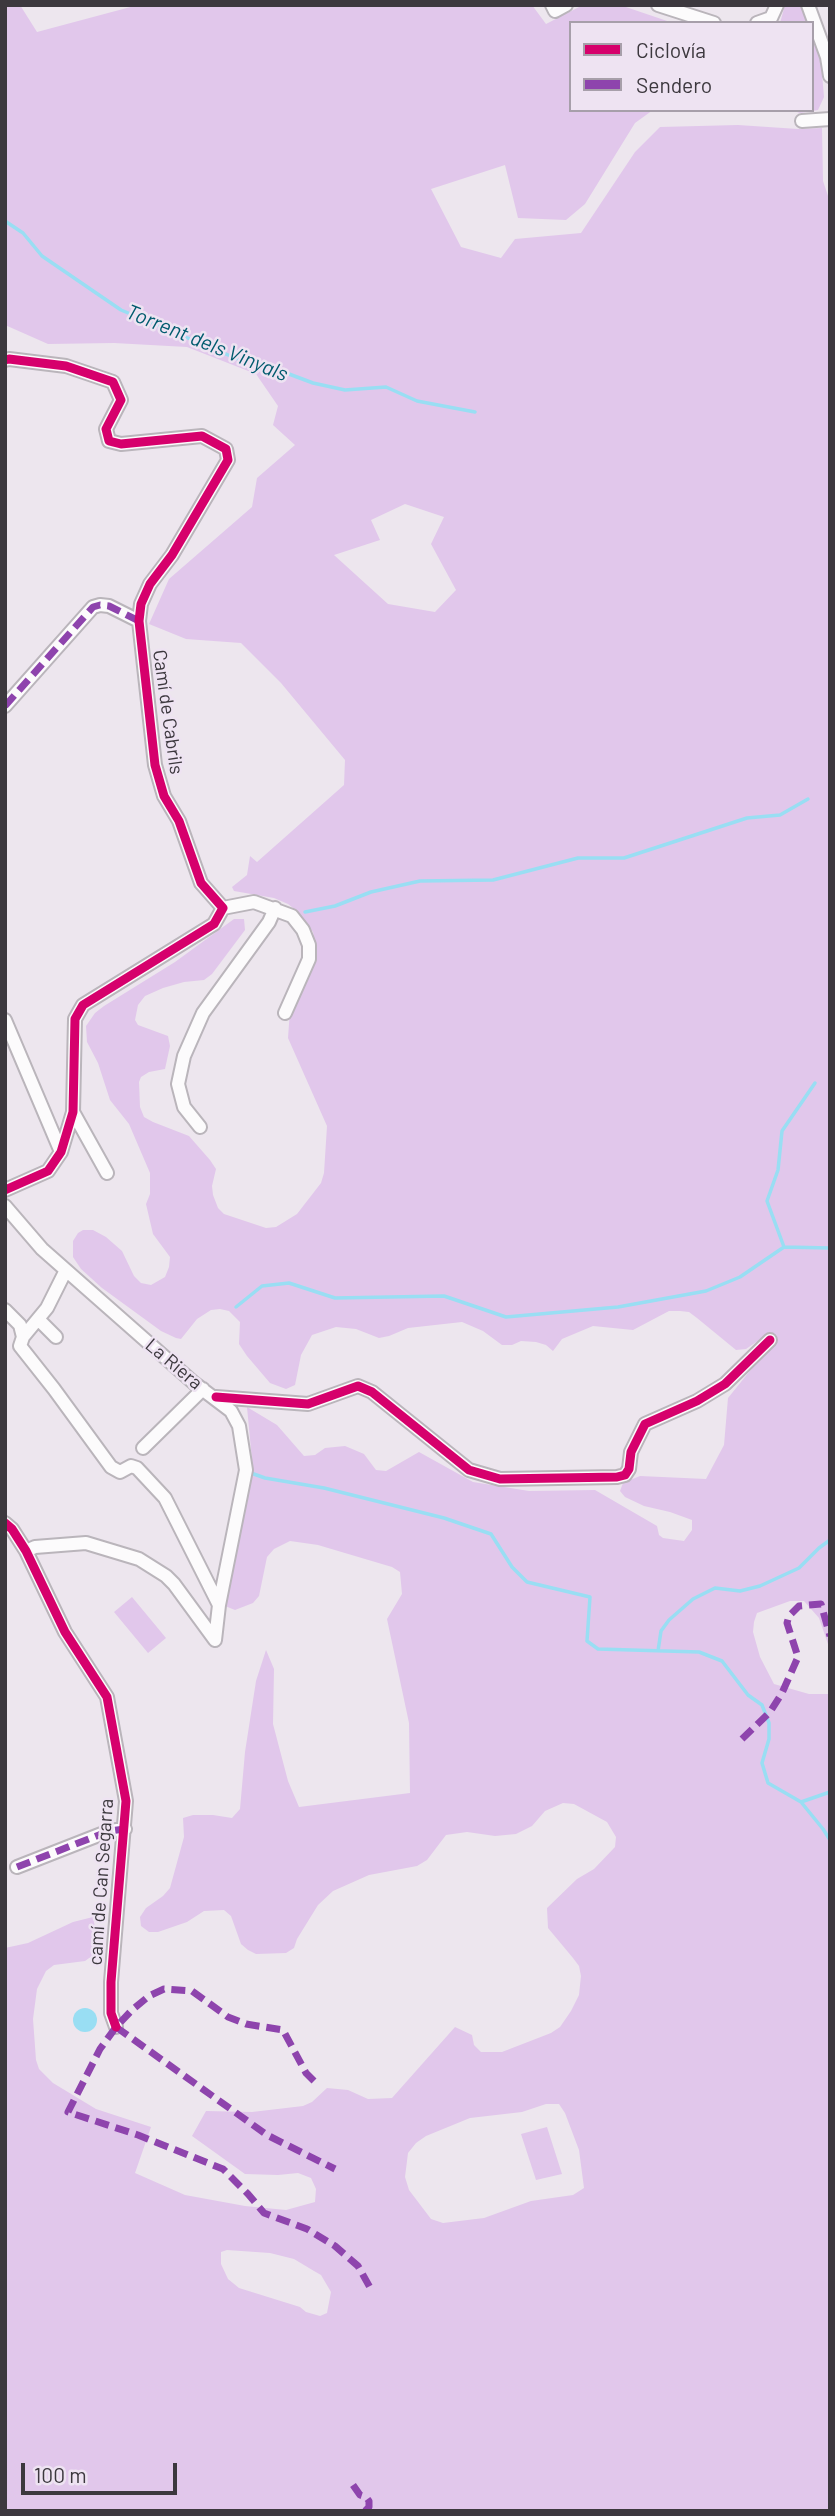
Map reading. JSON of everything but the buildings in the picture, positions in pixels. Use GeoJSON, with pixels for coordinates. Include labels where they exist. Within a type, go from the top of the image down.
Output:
{"type":"FeatureCollection","features":[{"type":"Feature","properties":{"kind":"street"},"geometry":{"type":"LineString","coordinates":[[552,5],[555,11],[566,5]]}},
{"type":"Feature","properties":{"kind":"street"},"geometry":{"type":"LineString","coordinates":[[658,5],[708,21]]}},
{"type":"Feature","properties":{"kind":"street"},"geometry":{"type":"LineString","coordinates":[[763,21],[771,18],[778,5]]}},
{"type":"Feature","properties":{"kind":"street"},"geometry":{"type":"LineString","coordinates":[[814,21],[827,57],[830,76]]}},
{"type":"Feature","properties":{"kind":"street"},"geometry":{"type":"LineString","coordinates":[[802,121],[830,119]]}},
{"type":"Feature","properties":{"kind":"street","name":"Camí de Cabrils"},"geometry":{"type":"LineString","coordinates":[[5,360],[65,366],[113,382],[121,400],[106,429],[109,441],[121,444],[202,436],[226,449],[228,460],[172,555],[150,584],[141,604],[139,621],[155,765],[164,796],[179,821],[201,883],[223,908]]}},
{"type":"Feature","properties":{"kind":"street"},"geometry":{"type":"LineString","coordinates":[[5,706],[93,607],[109,606],[139,621]]}},
{"type":"Feature","properties":{"kind":"street"},"geometry":{"type":"LineString","coordinates":[[5,1190],[48,1171],[61,1152],[73,1112],[75,1019],[83,1005],[214,924],[223,908],[254,902],[292,916],[309,945],[309,959],[285,1013]]}},
{"type":"Feature","properties":{"kind":"street"},"geometry":{"type":"LineString","coordinates":[[200,1127],[184,1107],[178,1084],[184,1056],[203,1013],[268,922],[275,908]]}},
{"type":"Feature","properties":{"kind":"street"},"geometry":{"type":"LineString","coordinates":[[5,1020],[61,1152]]}},
{"type":"Feature","properties":{"kind":"street"},"geometry":{"type":"LineString","coordinates":[[73,1112],[107,1173]]}},
{"type":"Feature","properties":{"kind":"street","name":"La Riera"},"geometry":{"type":"LineString","coordinates":[[5,1206],[42,1249],[203,1389],[231,1410],[239,1426],[246,1470],[219,1605],[215,1640],[174,1584],[139,1559],[86,1542],[35,1547],[26,1552]]}},
{"type":"Feature","properties":{"kind":"street"},"geometry":{"type":"LineString","coordinates":[[66,1270],[47,1308],[23,1337],[20,1346],[111,1467],[120,1472],[131,1466],[137,1468],[165,1498],[219,1605]]}},
{"type":"Feature","properties":{"kind":"street"},"geometry":{"type":"LineString","coordinates":[[5,1310],[20,1325],[23,1337]]}},
{"type":"Feature","properties":{"kind":"street"},"geometry":{"type":"LineString","coordinates":[[39,1320],[56,1337]]}},
{"type":"Feature","properties":{"kind":"street"},"geometry":{"type":"LineString","coordinates":[[216,1397],[308,1404],[358,1386],[372,1392],[469,1470],[500,1479],[617,1477],[625,1475],[629,1469],[631,1452],[645,1424],[697,1401],[725,1384],[771,1340]]}},
{"type":"Feature","properties":{"kind":"street"},"geometry":{"type":"LineString","coordinates":[[143,1448],[203,1389]]}},
{"type":"Feature","properties":{"kind":"street","name":"camí de Can Segarra"},"geometry":{"type":"LineString","coordinates":[[5,1523],[12,1529],[26,1552],[65,1632],[107,1697],[126,1801],[111,1982],[111,2014],[116,2027]]}},
{"type":"Feature","properties":{"kind":"street"},"geometry":{"type":"LineString","coordinates":[[17,1867],[109,1831],[125,1829]]}},
{"type":"Feature","properties":{"kind":"shaded area"},"geometry":{"type":"Polygon","coordinates":[[[5,5],[20,5],[37,32],[138,5],[532,5],[546,24],[583,5],[620,5],[667,21],[569,21],[569,112],[650,112],[635,123],[585,204],[566,220],[518,218],[505,165],[431,189],[461,247],[501,258],[515,239],[581,233],[635,152],[660,127],[738,125],[822,128],[823,181],[830,202],[830,1650],[819,1618],[804,1601],[790,1601],[757,1613],[753,1632],[760,1657],[774,1684],[809,1694],[830,1694],[830,2511],[5,2511],[5,1948],[28,1943],[73,1922],[93,1917],[97,1937],[92,1956],[85,1961],[54,1965],[46,1971],[37,1989],[33,2019],[39,2069],[53,2083],[96,2109],[151,2127],[135,2173],[185,2195],[286,2210],[315,2202],[316,2189],[311,2178],[298,2173],[245,2174],[192,2136],[206,2111],[252,2112],[303,2106],[312,2102],[327,2088],[348,2090],[368,2099],[392,2098],[455,2027],[472,2035],[474,2045],[481,2052],[502,2052],[551,2033],[560,2027],[571,2011],[579,1995],[581,1976],[579,1966],[548,1928],[547,1908],[577,1879],[594,1869],[615,1847],[616,1837],[607,1822],[574,1804],[563,1803],[545,1811],[532,1826],[516,1834],[495,1836],[467,1832],[446,1835],[427,1860],[417,1866],[369,1875],[333,1891],[318,1905],[294,1948],[286,1953],[256,1954],[248,1950],[241,1944],[231,1916],[224,1910],[204,1911],[187,1922],[158,1932],[149,1932],[141,1926],[140,1917],[146,1908],[170,1888],[184,1837],[183,1818],[213,1815],[232,1818],[240,1809],[245,1752],[256,1681],[266,1650],[274,1669],[273,1724],[288,1781],[299,1807],[410,1793],[409,1723],[387,1619],[402,1594],[400,1572],[392,1567],[318,1545],[290,1541],[274,1549],[267,1557],[259,1596],[253,1603],[235,1610],[225,1606],[252,1460],[247,1407],[277,1425],[304,1456],[315,1455],[325,1448],[345,1446],[364,1454],[376,1470],[386,1471],[419,1452],[473,1482],[529,1491],[595,1490],[657,1526],[659,1535],[663,1538],[684,1541],[692,1530],[692,1520],[644,1506],[625,1497],[620,1491],[623,1483],[640,1476],[706,1479],[724,1445],[728,1398],[770,1346],[772,1338],[762,1338],[746,1349],[736,1350],[689,1312],[680,1311],[669,1311],[633,1330],[593,1326],[562,1339],[553,1351],[536,1342],[521,1341],[502,1345],[483,1331],[462,1322],[408,1328],[379,1338],[356,1329],[336,1327],[312,1335],[301,1355],[295,1385],[286,1389],[270,1383],[247,1356],[239,1344],[240,1322],[229,1311],[211,1310],[197,1319],[181,1339],[176,1338],[161,1331],[102,1288],[81,1269],[73,1257],[73,1241],[83,1230],[93,1230],[106,1237],[122,1251],[134,1276],[141,1283],[151,1285],[165,1277],[170,1257],[153,1234],[146,1204],[150,1194],[150,1173],[129,1124],[110,1100],[98,1063],[87,1042],[86,1026],[104,1006],[175,962],[234,919],[244,919],[245,930],[212,974],[204,980],[163,988],[145,996],[138,1005],[135,1020],[138,1025],[168,1036],[170,1046],[165,1069],[149,1072],[141,1077],[140,1107],[144,1117],[189,1136],[210,1160],[216,1169],[213,1195],[218,1208],[224,1214],[266,1228],[276,1227],[297,1214],[321,1183],[327,1126],[288,1038],[290,1010],[316,953],[313,932],[288,904],[274,898],[234,891],[232,887],[247,875],[250,856],[257,862],[344,785],[345,760],[281,683],[241,643],[186,639],[149,624],[169,579],[252,507],[257,478],[295,445],[273,425],[278,406],[256,374],[187,347],[114,343],[48,344],[5,325],[5,5]],[[405,504],[371,520],[380,540],[334,555],[388,604],[435,612],[456,590],[431,544],[444,517],[405,504]],[[546,2104],[522,2112],[470,2118],[426,2136],[416,2143],[408,2153],[405,2177],[409,2190],[431,2219],[443,2223],[484,2218],[531,2201],[573,2195],[584,2188],[579,2150],[565,2113],[559,2104],[546,2104]],[[227,2250],[221,2252],[221,2264],[228,2279],[239,2288],[320,2316],[327,2313],[331,2292],[321,2275],[294,2259],[270,2253],[227,2250]]]}},
{"type":"Feature","properties":{"kind":"shaded area"},"geometry":{"type":"Polygon","coordinates":[[[785,5],[800,5],[806,21],[781,21],[785,5]]]}},
{"type":"Feature","properties":{"kind":"shaded area"},"geometry":{"type":"Polygon","coordinates":[[[814,43],[821,62],[824,97],[818,110],[814,111],[814,43]]]}},
{"type":"Feature","properties":{"kind":"shaded area"},"geometry":{"type":"Polygon","coordinates":[[[132,1597],[166,1638],[148,1653],[114,1612],[132,1597]]]}},
{"type":"Feature","properties":{"kind":"shaded area"},"geometry":{"type":"Polygon","coordinates":[[[547,2127],[562,2174],[536,2180],[521,2134],[547,2127]]]}},
{"type":"Feature","properties":{"kind":"water"},"geometry":{"type":"Polygon","coordinates":[[[85,2008],[96,2015],[97,2020],[90,2031],[85,2032],[74,2025],[73,2020],[80,2009],[85,2008]]]}},
{"type":"Feature","properties":{"kind":"waterway","name":"Torrent dels Vinyals"},"geometry":{"type":"LineString","coordinates":[[5,221],[23,233],[42,256],[121,310],[271,373],[289,374],[345,390],[386,387],[417,401],[475,412]]}},
{"type":"Feature","properties":{"kind":"waterway"},"geometry":{"type":"LineString","coordinates":[[305,912],[335,906],[371,892],[420,881],[493,880],[578,858],[624,858],[747,818],[780,815],[808,799]]}},
{"type":"Feature","properties":{"kind":"waterway"},"geometry":{"type":"LineString","coordinates":[[784,1247],[767,1201],[778,1170],[782,1131],[815,1083]]}},
{"type":"Feature","properties":{"kind":"waterway"},"geometry":{"type":"LineString","coordinates":[[236,1307],[262,1286],[289,1283],[335,1298],[444,1296],[506,1317],[618,1307],[706,1291],[740,1277],[784,1247],[830,1248]]}},
{"type":"Feature","properties":{"kind":"waterway"},"geometry":{"type":"LineString","coordinates":[[251,1473],[444,1518],[491,1534],[512,1567],[527,1582],[590,1597],[587,1641],[598,1649],[699,1652],[722,1661],[748,1695],[762,1705],[769,1723],[769,1739],[762,1763],[768,1783],[801,1802],[830,1840]]}},
{"type":"Feature","properties":{"kind":"waterway"},"geometry":{"type":"LineString","coordinates":[[658,1651],[661,1631],[669,1620],[693,1599],[715,1588],[740,1591],[760,1586],[799,1568],[830,1540]]}},
{"type":"Feature","properties":{"kind":"waterway"},"geometry":{"type":"LineString","coordinates":[[801,1802],[830,1792]]}},
{"type":"Feature","properties":{"kind":"marked path"},"geometry":{"type":"LineString","coordinates":[[5,706],[93,607],[109,606],[139,621]]}},
{"type":"Feature","properties":{"kind":"marked path"},"geometry":{"type":"LineString","coordinates":[[742,1739],[770,1712],[798,1657],[787,1623],[789,1616],[799,1606],[821,1604],[830,1636]]}},
{"type":"Feature","properties":{"kind":"marked path"},"geometry":{"type":"LineString","coordinates":[[17,1867],[109,1831],[125,1829]]}},
{"type":"Feature","properties":{"kind":"marked path"},"geometry":{"type":"LineString","coordinates":[[314,2081],[306,2073],[283,2030],[246,2024],[228,2017],[192,1991],[164,1989],[149,1996],[116,2027],[100,2049],[68,2112],[138,2135],[223,2169],[264,2213],[307,2229],[335,2246],[358,2266],[372,2291]]}},
{"type":"Feature","properties":{"kind":"marked path"},"geometry":{"type":"LineString","coordinates":[[116,2027],[267,2135],[335,2169]]}},
{"type":"Feature","properties":{"kind":"marked path"},"geometry":{"type":"LineString","coordinates":[[353,2485],[360,2495],[369,2501],[369,2507],[365,2511]]}},
{"type":"Feature","properties":{"kind":"cycle path"},"geometry":{"type":"LineString","coordinates":[[5,360],[66,366],[113,382],[121,400],[106,429],[109,441],[121,444],[202,436],[226,449],[228,460],[172,555],[150,584],[141,604],[139,621],[155,765],[164,796],[179,821],[201,883],[223,908],[214,924],[83,1005],[75,1019],[73,1112],[61,1152],[48,1171],[5,1190]]}},
{"type":"Feature","properties":{"kind":"cycle path"},"geometry":{"type":"LineString","coordinates":[[216,1397],[308,1404],[358,1386],[372,1392],[469,1470],[500,1479],[617,1477],[625,1475],[629,1469],[631,1452],[645,1424],[697,1401],[725,1384],[770,1340]]}},
{"type":"Feature","properties":{"kind":"cycle path"},"geometry":{"type":"LineString","coordinates":[[5,1523],[26,1551],[65,1632],[107,1697],[126,1801],[111,1982],[111,2013],[116,2027]]}}]}
